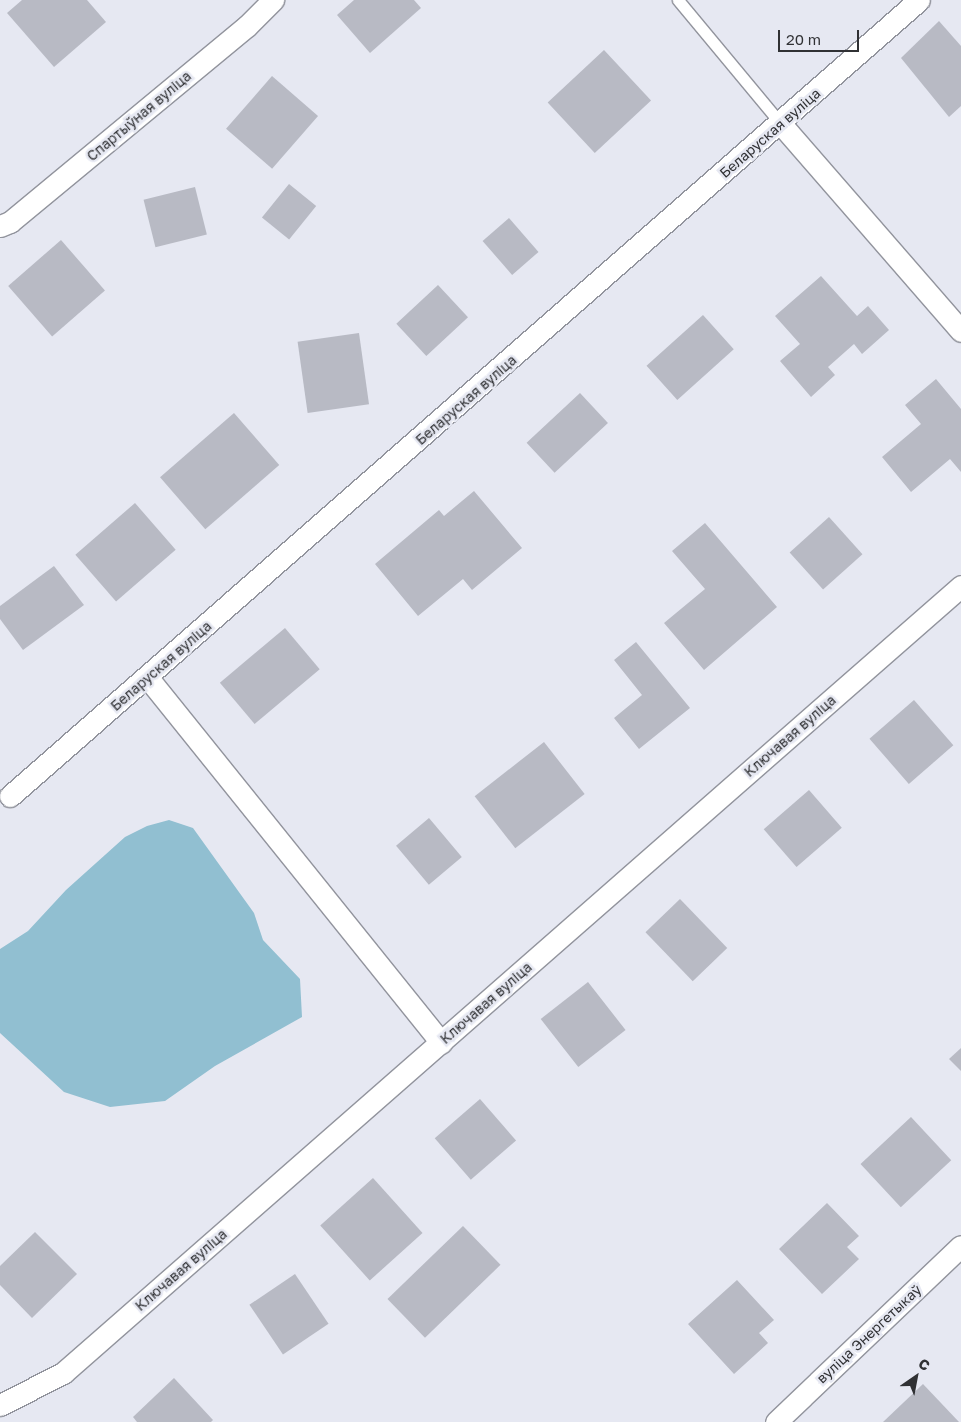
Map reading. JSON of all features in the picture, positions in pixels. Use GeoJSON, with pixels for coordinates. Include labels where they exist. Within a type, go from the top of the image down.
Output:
{"type":"FeatureCollection","features":[{"type":"Feature","properties":{"kind":"street","name":"Спартыўная вуліца"},"geometry":{"type":"LineString","coordinates":[[0,226],[10,222],[232,39],[273,0]]}},
{"type":"Feature","properties":{"kind":"street","name":"Беларуская вуліца"},"geometry":{"type":"LineString","coordinates":[[5,792],[148,678],[781,124],[919,0]]}},
{"type":"Feature","properties":{"kind":"street"},"geometry":{"type":"LineString","coordinates":[[781,124],[961,331]]}},
{"type":"Feature","properties":{"kind":"street","name":"Ключавая вуліца"},"geometry":{"type":"LineString","coordinates":[[0,1405],[63,1373],[961,586]]}},
{"type":"Feature","properties":{"kind":"street"},"geometry":{"type":"LineString","coordinates":[[148,678],[441,1043]]}},
{"type":"Feature","properties":{"kind":"street","name":"вуліца Энергетыкаў"},"geometry":{"type":"LineString","coordinates":[[776,1422],[961,1246]]}},
{"type":"Feature","properties":{"kind":"lane"},"geometry":{"type":"LineString","coordinates":[[678,0],[781,124]]}},
{"type":"Feature","properties":{"kind":"water"},"geometry":{"type":"Polygon","coordinates":[[[169,820],[193,828],[254,913],[263,940],[300,979],[302,1017],[215,1066],[165,1101],[110,1107],[64,1092],[0,1033],[0,949],[28,931],[66,890],[125,837],[147,826],[169,820]]]}},
{"type":"Feature","properties":{"kind":"building"},"geometry":{"type":"Polygon","coordinates":[[[22,0],[87,0],[106,22],[54,67],[7,13],[22,0]]]}},
{"type":"Feature","properties":{"kind":"building"},"geometry":{"type":"Polygon","coordinates":[[[354,0],[414,0],[421,8],[370,53],[337,15],[354,0]]]}},
{"type":"Feature","properties":{"kind":"building"},"geometry":{"type":"Polygon","coordinates":[[[939,21],[961,46],[961,106],[949,117],[901,58],[939,21]]]}},
{"type":"Feature","properties":{"kind":"building"},"geometry":{"type":"Polygon","coordinates":[[[604,50],[651,100],[595,153],[548,103],[604,50]]]}},
{"type":"Feature","properties":{"kind":"building"},"geometry":{"type":"Polygon","coordinates":[[[272,76],[318,116],[272,169],[226,129],[272,76]]]}},
{"type":"Feature","properties":{"kind":"building"},"geometry":{"type":"Polygon","coordinates":[[[289,184],[316,206],[289,239],[262,217],[289,184]]]}},
{"type":"Feature","properties":{"kind":"building"},"geometry":{"type":"Polygon","coordinates":[[[195,187],[207,235],[155,247],[144,200],[195,187]]]}},
{"type":"Feature","properties":{"kind":"building"},"geometry":{"type":"Polygon","coordinates":[[[509,218],[539,252],[512,275],[483,241],[509,218]]]}},
{"type":"Feature","properties":{"kind":"building"},"geometry":{"type":"Polygon","coordinates":[[[61,240],[105,291],[52,336],[8,286],[61,240]]]}},
{"type":"Feature","properties":{"kind":"building"},"geometry":{"type":"Polygon","coordinates":[[[821,276],[857,316],[868,306],[889,330],[862,354],[854,344],[828,367],[835,375],[811,397],[780,361],[800,344],[775,316],[821,276]]]}},
{"type":"Feature","properties":{"kind":"building"},"geometry":{"type":"Polygon","coordinates":[[[438,285],[468,317],[426,356],[396,324],[438,285]]]}},
{"type":"Feature","properties":{"kind":"building"},"geometry":{"type":"Polygon","coordinates":[[[703,315],[734,349],[677,400],[647,366],[703,315]]]}},
{"type":"Feature","properties":{"kind":"building"},"geometry":{"type":"Polygon","coordinates":[[[359,333],[369,404],[308,413],[298,342],[359,333]]]}},
{"type":"Feature","properties":{"kind":"building"},"geometry":{"type":"Polygon","coordinates":[[[936,379],[961,409],[961,472],[950,459],[911,492],[882,457],[921,424],[905,405],[936,379]]]}},
{"type":"Feature","properties":{"kind":"building"},"geometry":{"type":"Polygon","coordinates":[[[580,393],[608,423],[555,473],[527,443],[580,393]]]}},
{"type":"Feature","properties":{"kind":"building"},"geometry":{"type":"Polygon","coordinates":[[[234,413],[279,465],[205,529],[160,477],[234,413]]]}},
{"type":"Feature","properties":{"kind":"building"},"geometry":{"type":"Polygon","coordinates":[[[474,491],[522,548],[472,590],[463,579],[418,616],[375,564],[439,510],[444,516],[474,491]]]}},
{"type":"Feature","properties":{"kind":"building"},"geometry":{"type":"Polygon","coordinates":[[[135,503],[176,550],[116,602],[75,555],[135,503]]]}},
{"type":"Feature","properties":{"kind":"building"},"geometry":{"type":"Polygon","coordinates":[[[829,517],[862,554],[823,590],[790,552],[829,517]]]}},
{"type":"Feature","properties":{"kind":"building"},"geometry":{"type":"Polygon","coordinates":[[[705,523],[777,607],[704,670],[664,623],[705,589],[672,551],[705,523]]]}},
{"type":"Feature","properties":{"kind":"building"},"geometry":{"type":"Polygon","coordinates":[[[54,566],[84,605],[23,650],[0,619],[0,606],[54,566]]]}},
{"type":"Feature","properties":{"kind":"building"},"geometry":{"type":"Polygon","coordinates":[[[285,628],[320,669],[255,724],[220,683],[285,628]]]}},
{"type":"Feature","properties":{"kind":"building"},"geometry":{"type":"Polygon","coordinates":[[[636,642],[690,708],[639,749],[614,718],[642,695],[614,660],[636,642]]]}},
{"type":"Feature","properties":{"kind":"building"},"geometry":{"type":"Polygon","coordinates":[[[914,700],[953,745],[909,784],[869,739],[914,700]]]}},
{"type":"Feature","properties":{"kind":"building"},"geometry":{"type":"Polygon","coordinates":[[[544,742],[585,794],[515,848],[475,796],[544,742]]]}},
{"type":"Feature","properties":{"kind":"building"},"geometry":{"type":"Polygon","coordinates":[[[809,790],[842,828],[797,867],[764,829],[809,790]]]}},
{"type":"Feature","properties":{"kind":"building"},"geometry":{"type":"Polygon","coordinates":[[[429,818],[462,857],[429,885],[396,846],[429,818]]]}},
{"type":"Feature","properties":{"kind":"building"},"geometry":{"type":"Polygon","coordinates":[[[680,899],[727,948],[693,981],[645,932],[680,899]]]}},
{"type":"Feature","properties":{"kind":"building"},"geometry":{"type":"Polygon","coordinates":[[[588,982],[626,1030],[578,1067],[541,1019],[588,982]]]}},
{"type":"Feature","properties":{"kind":"building"},"geometry":{"type":"Polygon","coordinates":[[[961,1048],[961,1071],[949,1059],[961,1048]]]}},
{"type":"Feature","properties":{"kind":"building"},"geometry":{"type":"Polygon","coordinates":[[[480,1099],[516,1141],[471,1180],[435,1138],[480,1099]]]}},
{"type":"Feature","properties":{"kind":"building"},"geometry":{"type":"Polygon","coordinates":[[[911,1117],[951,1160],[901,1207],[861,1164],[911,1117]]]}},
{"type":"Feature","properties":{"kind":"building"},"geometry":{"type":"Polygon","coordinates":[[[373,1178],[423,1233],[370,1281],[320,1226],[373,1178]]]}},
{"type":"Feature","properties":{"kind":"building"},"geometry":{"type":"Polygon","coordinates":[[[827,1203],[859,1236],[847,1247],[859,1259],[822,1294],[779,1249],[827,1203]]]}},
{"type":"Feature","properties":{"kind":"building"},"geometry":{"type":"Polygon","coordinates":[[[463,1226],[501,1265],[425,1338],[387,1299],[463,1226]]]}},
{"type":"Feature","properties":{"kind":"building"},"geometry":{"type":"Polygon","coordinates":[[[35,1232],[77,1274],[32,1318],[0,1285],[0,1266],[35,1232]]]}},
{"type":"Feature","properties":{"kind":"building"},"geometry":{"type":"Polygon","coordinates":[[[295,1274],[329,1324],[283,1354],[249,1305],[295,1274]]]}},
{"type":"Feature","properties":{"kind":"building"},"geometry":{"type":"Polygon","coordinates":[[[737,1280],[774,1320],[759,1333],[768,1343],[734,1374],[688,1324],[737,1280]]]}},
{"type":"Feature","properties":{"kind":"building"},"geometry":{"type":"Polygon","coordinates":[[[174,1378],[213,1420],[211,1422],[137,1422],[133,1417],[174,1378]]]}},
{"type":"Feature","properties":{"kind":"building"},"geometry":{"type":"Polygon","coordinates":[[[923,1384],[959,1422],[883,1422],[923,1384]]]}}]}
